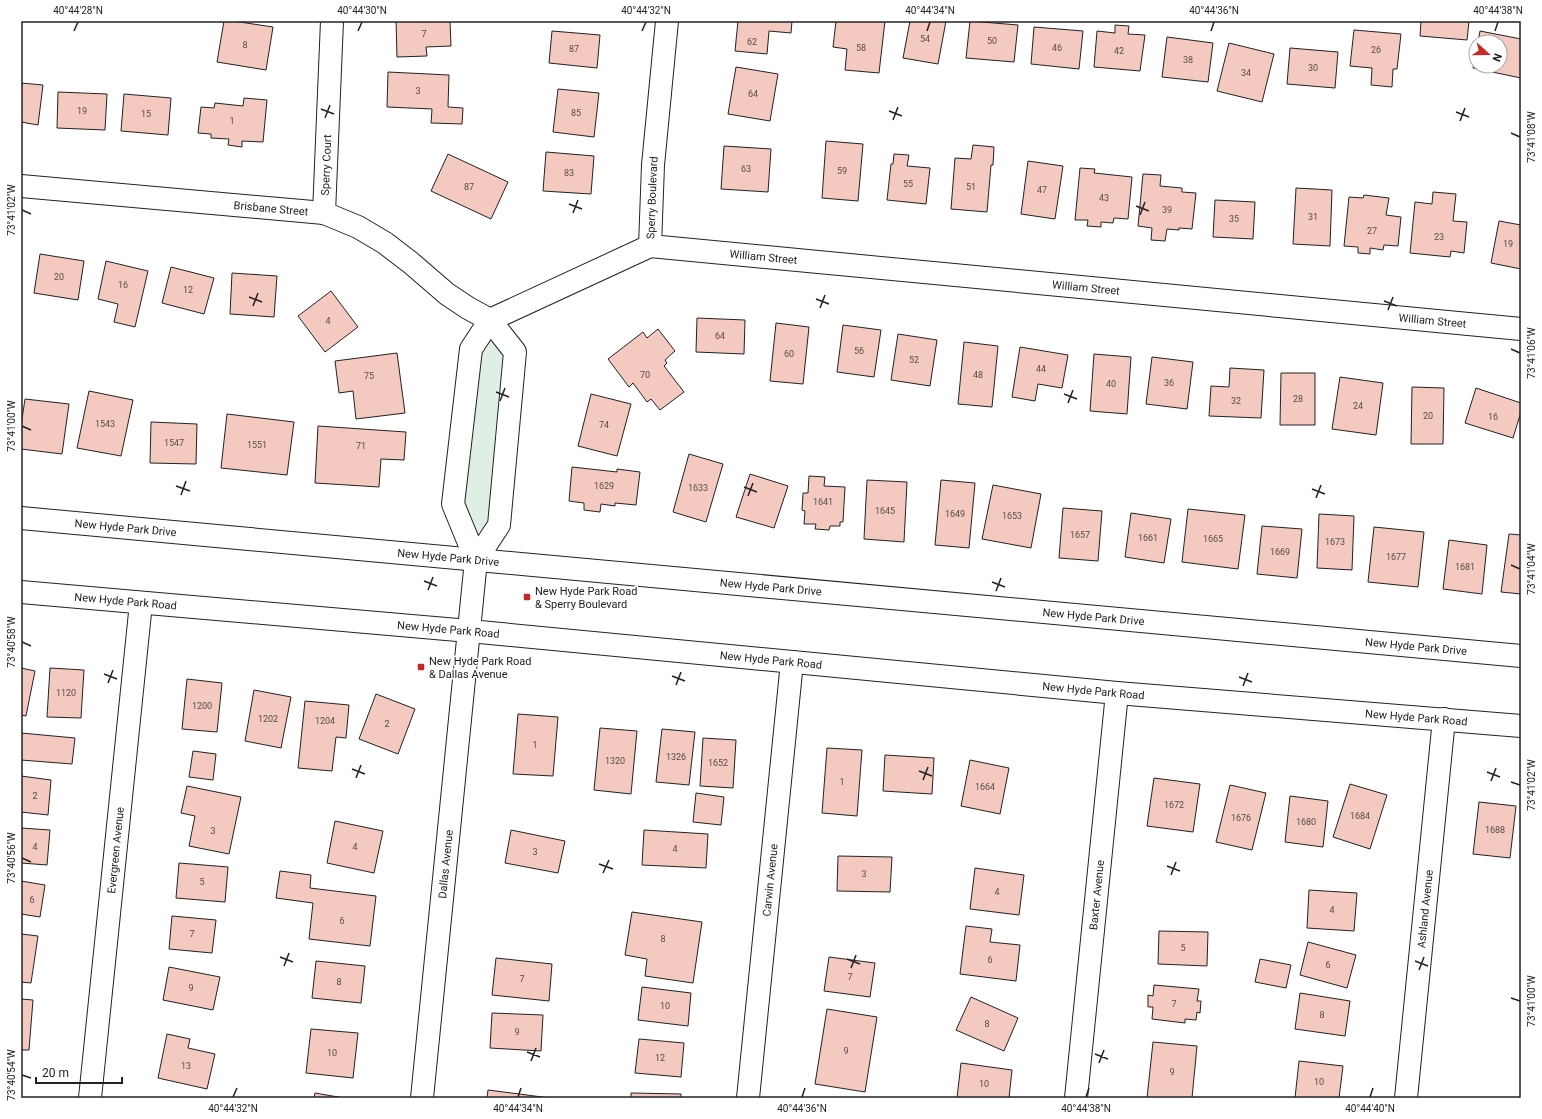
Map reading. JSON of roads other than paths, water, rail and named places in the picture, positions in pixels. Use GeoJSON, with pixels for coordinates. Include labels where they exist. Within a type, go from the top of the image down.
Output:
{"type":"FeatureCollection","features":[{"type":"Feature","properties":{"kind":"street","name":"Sperry Court"},"geometry":{"type":"LineString","coordinates":[[324,213],[332,21]]}},
{"type":"Feature","properties":{"kind":"street","name":"Sperry Boulevard"},"geometry":{"type":"LineString","coordinates":[[490,320],[650,246],[652,165],[667,21]]}},
{"type":"Feature","properties":{"kind":"street","name":"Brisbane Street"},"geometry":{"type":"LineString","coordinates":[[21,186],[324,213],[358,227],[385,243],[447,294],[490,320]]}},
{"type":"Feature","properties":{"kind":"street","name":"William Street"},"geometry":{"type":"LineString","coordinates":[[650,246],[1521,329]]}},
{"type":"Feature","properties":{"kind":"street"},"geometry":{"type":"LineString","coordinates":[[469,631],[476,560],[499,525],[515,352],[490,320],[471,349],[452,504],[476,560]]}},
{"type":"Feature","properties":{"kind":"street","name":"New Hyde Park Drive"},"geometry":{"type":"LineString","coordinates":[[21,518],[1521,656]]}},
{"type":"Feature","properties":{"kind":"street","name":"New Hyde Park Road"},"geometry":{"type":"LineString","coordinates":[[21,592],[469,631],[1117,693],[1521,726]]}},
{"type":"Feature","properties":{"kind":"street","name":"Evergreen Avenue"},"geometry":{"type":"LineString","coordinates":[[90,1098],[141,603]]}},
{"type":"Feature","properties":{"kind":"street","name":"Dallas Avenue"},"geometry":{"type":"LineString","coordinates":[[422,1098],[469,631]]}},
{"type":"Feature","properties":{"kind":"street","name":"Carwin Avenue"},"geometry":{"type":"LineString","coordinates":[[748,1098],[792,662]]}},
{"type":"Feature","properties":{"kind":"street","name":"Baxter Avenue"},"geometry":{"type":"LineString","coordinates":[[1076,1098],[1117,693]]}},
{"type":"Feature","properties":{"kind":"street","name":"Ashland Avenue"},"geometry":{"type":"LineString","coordinates":[[1406,1098],[1444,719]]}},
{"type":"Feature","properties":{"kind":"place","name":"New Hyde Park Road & Sperry Boulevard"},"geometry":{"type":"Point","coordinates":[527,597]}},
{"type":"Feature","properties":{"kind":"place","name":"New Hyde Park Road & Dallas Avenue"},"geometry":{"type":"Point","coordinates":[421,667]}}]}
